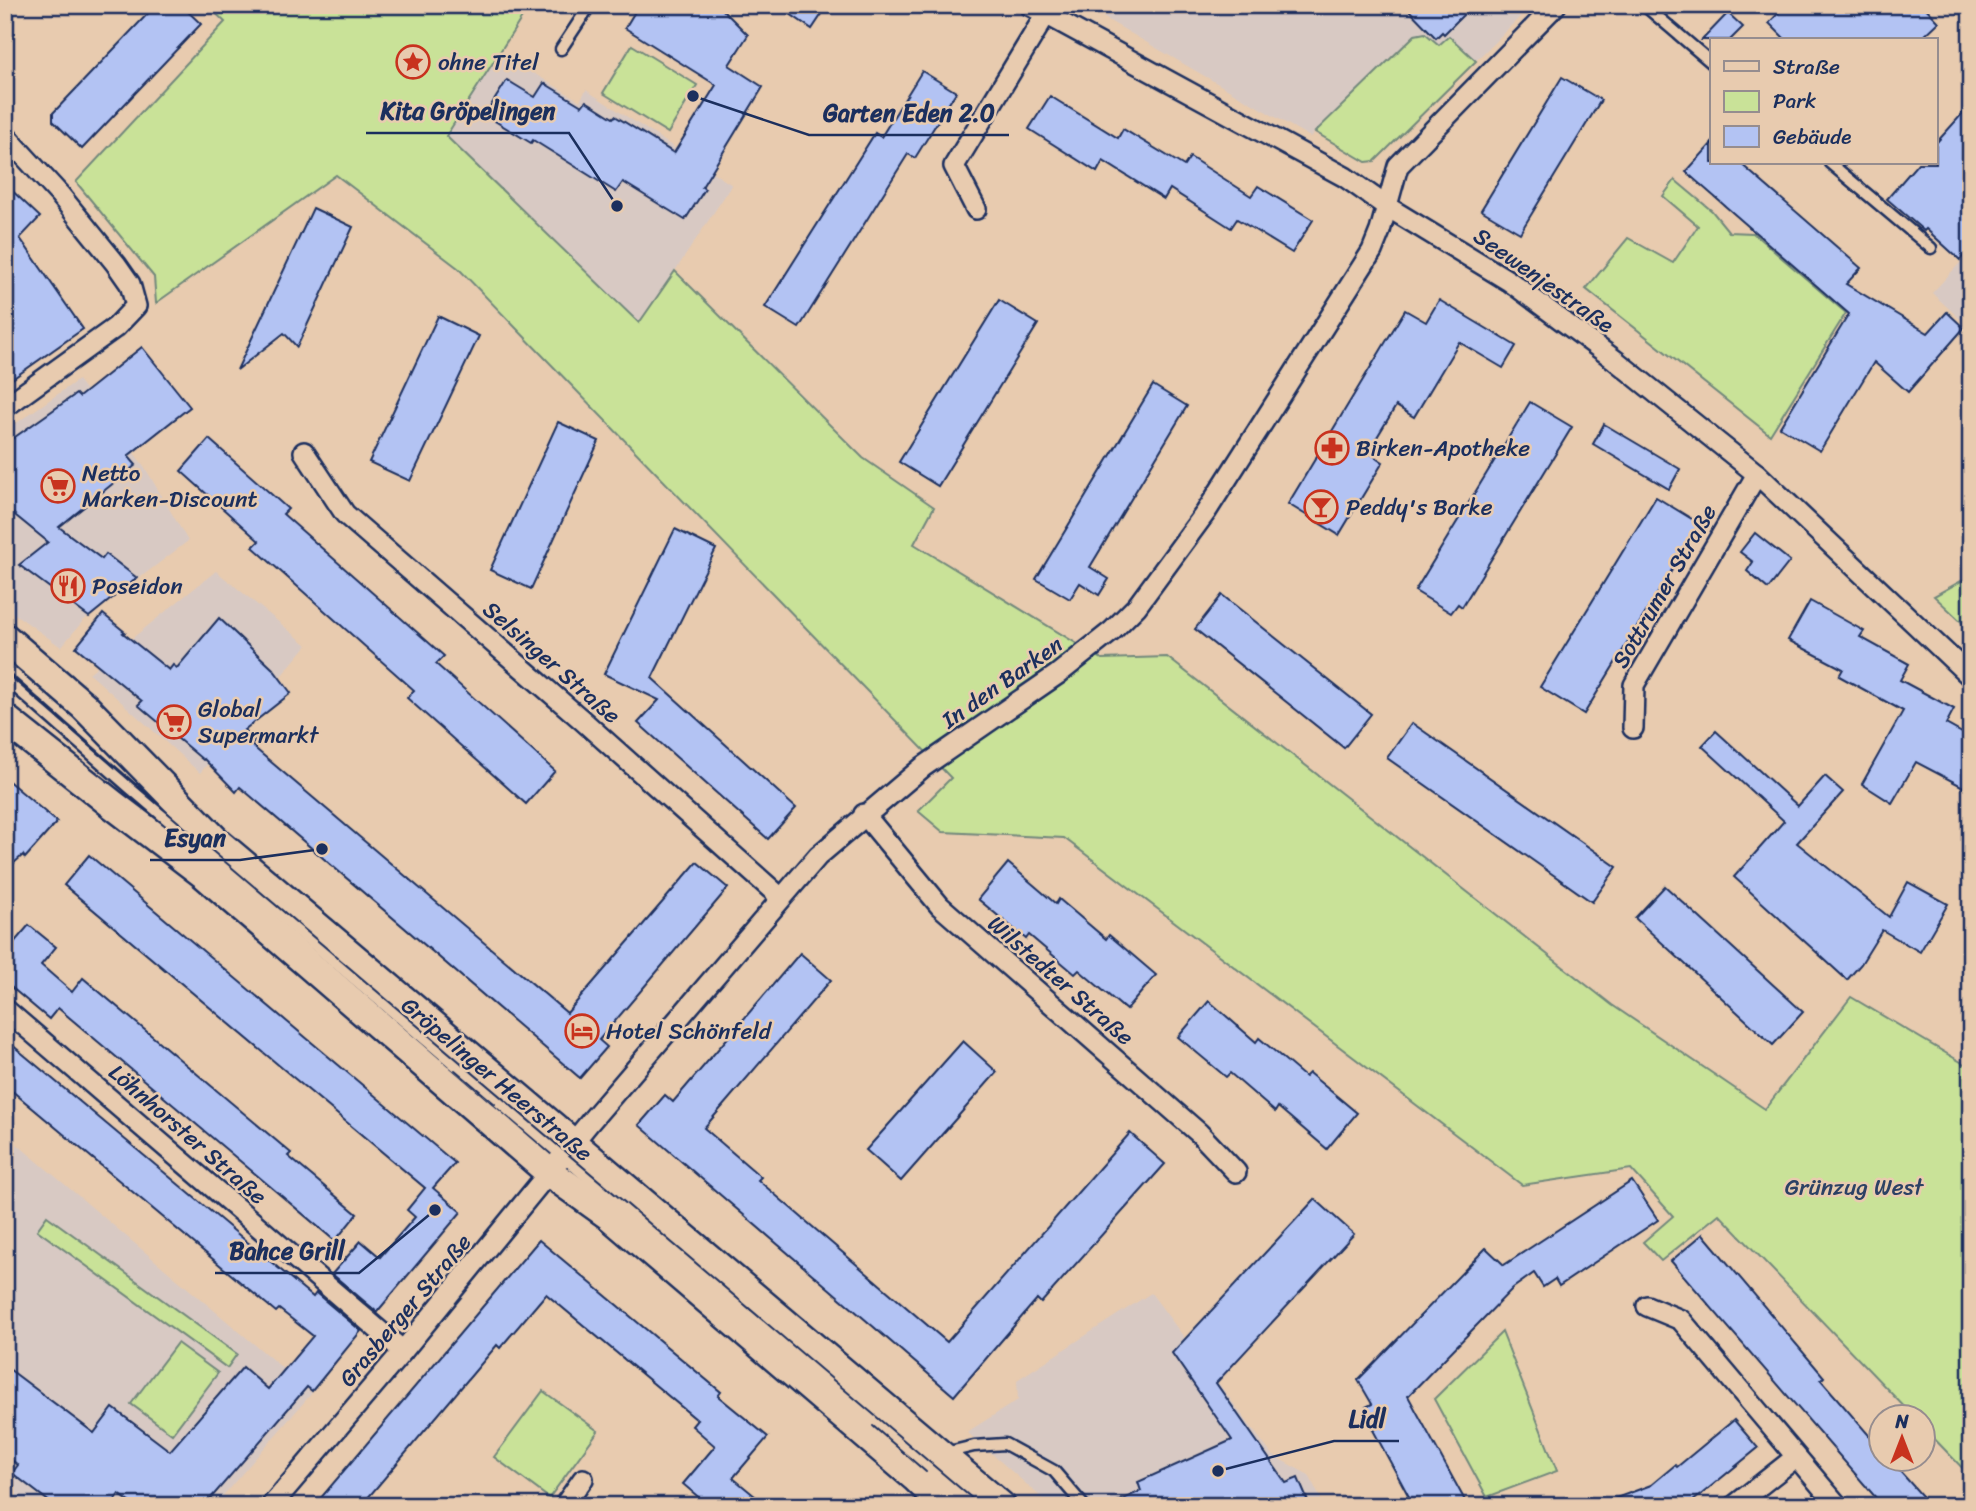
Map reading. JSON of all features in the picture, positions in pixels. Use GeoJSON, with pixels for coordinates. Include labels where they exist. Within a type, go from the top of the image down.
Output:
{"type":"FeatureCollection","features":[{"type":"Feature","properties":{"kind":"main road","name":"Gröpelinger Heerstraße"},"geometry":{"type":"LineString","coordinates":[[5,638],[85,706],[218,843],[562,1158],[610,1216],[905,1468],[945,1506]]}},
{"type":"Feature","properties":{"kind":"main road","name":"Gröpelinger Heerstraße"},"geometry":{"type":"LineString","coordinates":[[5,719],[940,1455],[1001,1506]]}},
{"type":"Feature","properties":{"kind":"street","name":"In den Barken"},"geometry":{"type":"LineString","coordinates":[[562,1158],[780,897],[818,856],[864,814],[923,767],[1059,674],[1112,631],[1137,606],[1206,512],[1365,261],[1380,230],[1398,166],[1556,5]]}},
{"type":"Feature","properties":{"kind":"street","name":"Seewenjestraße"},"geometry":{"type":"LineString","coordinates":[[1038,10],[1345,177],[1386,206],[1509,281],[1615,360],[1757,474],[1971,677]]}},
{"type":"Feature","properties":{"kind":"street"},"geometry":{"type":"LineString","coordinates":[[976,209],[954,166],[1038,10]]}},
{"type":"Feature","properties":{"kind":"street"},"geometry":{"type":"LineString","coordinates":[[5,135],[52,186],[116,264],[130,284],[136,306],[116,327],[5,407]]}},
{"type":"Feature","properties":{"kind":"street","name":"Selsinger Straße"},"geometry":{"type":"LineString","coordinates":[[304,453],[345,514],[780,897]]}},
{"type":"Feature","properties":{"kind":"street","name":"Sottrumer Straße"},"geometry":{"type":"LineString","coordinates":[[1633,728],[1634,685],[1757,474]]}},
{"type":"Feature","properties":{"kind":"street","name":"Wilstedter Straße"},"geometry":{"type":"LineString","coordinates":[[864,814],[940,906],[1199,1133],[1236,1172]]}},
{"type":"Feature","properties":{"kind":"street","name":"Löhnhorster Straße"},"geometry":{"type":"LineString","coordinates":[[5,1009],[403,1351]]}},
{"type":"Feature","properties":{"kind":"street","name":"Grasberger Straße"},"geometry":{"type":"LineString","coordinates":[[271,1506],[562,1158]]}},
{"type":"Feature","properties":{"kind":"street"},"geometry":{"type":"LineString","coordinates":[[1647,1306],[1681,1320],[1838,1506]]}},
{"type":"Feature","properties":{"kind":"street"},"geometry":{"type":"LineString","coordinates":[[1734,1506],[1796,1457]]}},
{"type":"Feature","properties":{"kind":"street"},"geometry":{"type":"LineString","coordinates":[[564,1506],[583,1479]]}},
{"type":"Feature","properties":{"kind":"lane"},"geometry":{"type":"LineString","coordinates":[[561,49],[590,5]]}},
{"type":"Feature","properties":{"kind":"lane"},"geometry":{"type":"LineString","coordinates":[[1644,5],[1710,60]]}},
{"type":"Feature","properties":{"kind":"lane"},"geometry":{"type":"LineString","coordinates":[[1830,164],[1931,248]]}},
{"type":"Feature","properties":{"kind":"lane"},"geometry":{"type":"LineString","coordinates":[[5,678],[562,1158],[973,1506]]}},
{"type":"Feature","properties":{"kind":"lane"},"geometry":{"type":"LineString","coordinates":[[177,827],[218,843]]}},
{"type":"Feature","properties":{"kind":"lane"},"geometry":{"type":"LineString","coordinates":[[940,1455],[974,1446],[1005,1444],[1054,1471],[1084,1506]]}},
{"type":"Feature","properties":{"kind":"shaded area"},"geometry":{"type":"Polygon","coordinates":[[[1082,5],[1532,5],[1375,161],[1366,162],[1315,132],[1310,137],[1082,5]]]}},
{"type":"Feature","properties":{"kind":"shaded area"},"geometry":{"type":"Polygon","coordinates":[[[500,53],[580,101],[586,90],[732,185],[640,324],[445,135],[500,53]]]}},
{"type":"Feature","properties":{"kind":"shaded area"},"geometry":{"type":"Polygon","coordinates":[[[1971,251],[1971,329],[1932,293],[1971,251]]]}},
{"type":"Feature","properties":{"kind":"shaded area"},"geometry":{"type":"Polygon","coordinates":[[[78,380],[144,466],[188,541],[83,621],[61,647],[5,607],[5,431],[78,380]]]}},
{"type":"Feature","properties":{"kind":"shaded area"},"geometry":{"type":"Polygon","coordinates":[[[216,571],[307,645],[200,773],[89,673],[216,571]]]}},
{"type":"Feature","properties":{"kind":"shaded area"},"geometry":{"type":"Polygon","coordinates":[[[5,1134],[312,1393],[214,1506],[19,1506],[5,1495],[5,1134]]]}},
{"type":"Feature","properties":{"kind":"shaded area"},"geometry":{"type":"Polygon","coordinates":[[[1151,1293],[1272,1455],[1309,1475],[1324,1506],[1051,1506],[967,1432],[1018,1400],[1017,1380],[1151,1293]]]}},
{"type":"Feature","properties":{"kind":"green space","name":"Grünzug West"},"geometry":{"type":"Polygon","coordinates":[[[207,5],[530,5],[446,136],[639,323],[675,271],[863,458],[934,507],[914,544],[1102,659],[1167,657],[1612,1005],[1765,1109],[1851,997],[1971,1068],[1971,1477],[1938,1443],[1938,1402],[1900,1402],[1719,1214],[1661,1261],[1643,1242],[1673,1216],[1631,1169],[1522,1185],[1064,838],[943,832],[918,811],[951,778],[458,268],[336,175],[156,303],[154,277],[76,182],[225,22],[207,5]]]}},
{"type":"Feature","properties":{"kind":"green space"},"geometry":{"type":"Polygon","coordinates":[[[1425,33],[1439,45],[1449,36],[1476,61],[1375,161],[1366,162],[1315,132],[1415,35],[1425,33]]]}},
{"type":"Feature","properties":{"kind":"green space"},"geometry":{"type":"Polygon","coordinates":[[[632,45],[697,85],[668,133],[603,93],[632,45]]]}},
{"type":"Feature","properties":{"kind":"green space"},"geometry":{"type":"Polygon","coordinates":[[[1675,180],[1712,211],[1729,232],[1753,233],[1846,313],[1770,435],[1586,289],[1628,238],[1673,263],[1698,226],[1663,196],[1675,180]]]}},
{"type":"Feature","properties":{"kind":"green space"},"geometry":{"type":"Polygon","coordinates":[[[1971,570],[1971,631],[1934,596],[1965,579],[1971,570]]]}},
{"type":"Feature","properties":{"kind":"green space"},"geometry":{"type":"Polygon","coordinates":[[[47,1216],[237,1354],[227,1368],[37,1230],[47,1216]]]}},
{"type":"Feature","properties":{"kind":"green space"},"geometry":{"type":"Polygon","coordinates":[[[1502,1332],[1557,1471],[1487,1497],[1434,1399],[1502,1332]]]}},
{"type":"Feature","properties":{"kind":"green space"},"geometry":{"type":"Polygon","coordinates":[[[177,1343],[218,1373],[172,1434],[131,1404],[177,1343]]]}},
{"type":"Feature","properties":{"kind":"green space"},"geometry":{"type":"Polygon","coordinates":[[[543,1391],[598,1431],[549,1498],[494,1457],[543,1391]]]}},
{"type":"Feature","properties":{"kind":"building"},"geometry":{"type":"Polygon","coordinates":[[[156,5],[181,5],[201,24],[82,149],[53,121],[53,113],[156,5]]]}},
{"type":"Feature","properties":{"kind":"building"},"geometry":{"type":"Polygon","coordinates":[[[639,5],[718,5],[748,35],[729,65],[763,87],[685,220],[623,182],[616,192],[533,140],[531,143],[485,115],[507,80],[535,97],[544,83],[582,106],[586,101],[613,118],[615,116],[674,153],[716,85],[625,28],[639,5]]]}},
{"type":"Feature","properties":{"kind":"building"},"geometry":{"type":"Polygon","coordinates":[[[777,5],[828,5],[812,29],[777,5]]]}},
{"type":"Feature","properties":{"kind":"building"},"geometry":{"type":"Polygon","coordinates":[[[1404,5],[1473,5],[1444,34],[1442,32],[1436,38],[1404,5]]]}},
{"type":"Feature","properties":{"kind":"building"},"geometry":{"type":"Polygon","coordinates":[[[1786,5],[1923,5],[1939,22],[1922,38],[1784,38],[1769,23],[1786,5]]]}},
{"type":"Feature","properties":{"kind":"building"},"geometry":{"type":"Polygon","coordinates":[[[1728,13],[1743,27],[1732,38],[1702,40],[1728,13]]]}},
{"type":"Feature","properties":{"kind":"building"},"geometry":{"type":"Polygon","coordinates":[[[922,71],[956,92],[915,158],[908,154],[799,328],[765,307],[875,133],[881,137],[922,71]]]}},
{"type":"Feature","properties":{"kind":"building"},"geometry":{"type":"Polygon","coordinates":[[[1562,77],[1601,100],[1520,233],[1481,210],[1562,77]]]}},
{"type":"Feature","properties":{"kind":"building"},"geometry":{"type":"Polygon","coordinates":[[[1050,96],[1118,138],[1123,129],[1184,166],[1190,157],[1251,196],[1258,186],[1313,220],[1292,253],[1237,219],[1231,228],[1170,189],[1164,199],[1103,161],[1097,172],[1029,129],[1050,96]]]}},
{"type":"Feature","properties":{"kind":"building"},"geometry":{"type":"Polygon","coordinates":[[[1971,104],[1971,247],[1960,260],[1887,199],[1917,164],[1938,164],[1938,141],[1971,104]]]}},
{"type":"Feature","properties":{"kind":"building"},"geometry":{"type":"Polygon","coordinates":[[[1710,145],[1710,164],[1741,164],[1861,268],[1846,284],[1928,333],[1947,312],[1964,328],[1908,392],[1874,362],[1820,451],[1780,427],[1849,314],[1686,172],[1710,145]]]}},
{"type":"Feature","properties":{"kind":"building"},"geometry":{"type":"Polygon","coordinates":[[[5,184],[40,217],[20,238],[83,329],[5,384],[5,184]]]}},
{"type":"Feature","properties":{"kind":"building"},"geometry":{"type":"Polygon","coordinates":[[[313,208],[353,227],[297,347],[284,333],[237,370],[313,208]]]}},
{"type":"Feature","properties":{"kind":"building"},"geometry":{"type":"Polygon","coordinates":[[[999,300],[1038,324],[938,486],[899,462],[999,300]]]}},
{"type":"Feature","properties":{"kind":"building"},"geometry":{"type":"Polygon","coordinates":[[[1439,300],[1516,346],[1503,368],[1459,342],[1414,417],[1396,406],[1368,452],[1383,462],[1339,535],[1288,504],[1405,310],[1426,322],[1439,300]]]}},
{"type":"Feature","properties":{"kind":"building"},"geometry":{"type":"Polygon","coordinates":[[[438,316],[479,336],[410,481],[369,462],[438,316]]]}},
{"type":"Feature","properties":{"kind":"building"},"geometry":{"type":"Polygon","coordinates":[[[142,347],[190,407],[128,456],[136,465],[59,527],[102,559],[106,554],[137,578],[89,617],[19,565],[48,542],[5,507],[5,444],[76,394],[79,397],[142,347]]]}},
{"type":"Feature","properties":{"kind":"building"},"geometry":{"type":"Polygon","coordinates":[[[1153,385],[1187,406],[1090,567],[1109,579],[1099,595],[1080,583],[1070,599],[1036,579],[1153,385]]]}},
{"type":"Feature","properties":{"kind":"building"},"geometry":{"type":"Polygon","coordinates":[[[1530,402],[1572,427],[1462,607],[1458,604],[1451,613],[1415,591],[1530,402]]]}},
{"type":"Feature","properties":{"kind":"building"},"geometry":{"type":"Polygon","coordinates":[[[558,422],[599,441],[531,589],[490,570],[558,422]]]}},
{"type":"Feature","properties":{"kind":"building"},"geometry":{"type":"Polygon","coordinates":[[[1604,424],[1680,469],[1669,489],[1593,444],[1604,424]]]}},
{"type":"Feature","properties":{"kind":"building"},"geometry":{"type":"Polygon","coordinates":[[[209,439],[288,509],[283,514],[444,656],[436,664],[555,771],[526,804],[407,698],[414,690],[253,547],[259,541],[181,471],[209,439]]]}},
{"type":"Feature","properties":{"kind":"building"},"geometry":{"type":"Polygon","coordinates":[[[1656,497],[1700,524],[1584,714],[1540,687],[1656,497]]]}},
{"type":"Feature","properties":{"kind":"building"},"geometry":{"type":"Polygon","coordinates":[[[675,529],[716,549],[652,678],[796,808],[768,839],[638,723],[659,700],[604,674],[675,529]]]}},
{"type":"Feature","properties":{"kind":"building"},"geometry":{"type":"Polygon","coordinates":[[[1755,533],[1790,561],[1768,589],[1747,571],[1753,562],[1740,552],[1755,533]]]}},
{"type":"Feature","properties":{"kind":"building"},"geometry":{"type":"Polygon","coordinates":[[[1222,595],[1371,714],[1344,748],[1195,629],[1222,595]]]}},
{"type":"Feature","properties":{"kind":"building"},"geometry":{"type":"Polygon","coordinates":[[[1810,601],[1864,631],[1860,637],[1909,664],[1900,680],[1954,709],[1946,724],[1971,738],[1971,791],[1916,762],[1892,803],[1862,784],[1903,711],[1839,676],[1843,669],[1788,640],[1810,601]]]}},
{"type":"Feature","properties":{"kind":"building"},"geometry":{"type":"Polygon","coordinates":[[[103,614],[169,670],[173,665],[177,668],[219,618],[273,669],[291,693],[244,730],[255,741],[251,745],[567,1013],[697,862],[728,888],[599,1040],[607,1047],[580,1078],[240,787],[236,792],[204,759],[138,705],[142,701],[76,647],[103,614]]]}},
{"type":"Feature","properties":{"kind":"building"},"geometry":{"type":"Polygon","coordinates":[[[1412,723],[1617,867],[1592,902],[1387,758],[1412,723]]]}},
{"type":"Feature","properties":{"kind":"building"},"geometry":{"type":"Polygon","coordinates":[[[1716,731],[1798,806],[1825,776],[1843,792],[1797,843],[1889,917],[1908,882],[1948,904],[1920,952],[1882,930],[1861,964],[1847,980],[1734,877],[1784,821],[1702,746],[1716,731]]]}},
{"type":"Feature","properties":{"kind":"building"},"geometry":{"type":"Polygon","coordinates":[[[5,778],[57,822],[25,858],[23,855],[5,871],[5,778]]]}},
{"type":"Feature","properties":{"kind":"building"},"geometry":{"type":"Polygon","coordinates":[[[89,855],[455,1163],[433,1188],[461,1212],[377,1312],[332,1274],[361,1241],[380,1257],[415,1217],[407,1210],[425,1188],[64,885],[89,855]]]}},
{"type":"Feature","properties":{"kind":"building"},"geometry":{"type":"Polygon","coordinates":[[[1008,863],[1056,904],[1059,899],[1106,939],[1109,935],[1156,975],[1126,1010],[1079,970],[1075,974],[1029,935],[1026,939],[978,899],[1008,863]]]}},
{"type":"Feature","properties":{"kind":"building"},"geometry":{"type":"Polygon","coordinates":[[[1665,886],[1803,1012],[1773,1045],[1635,918],[1665,886]]]}},
{"type":"Feature","properties":{"kind":"building"},"geometry":{"type":"Polygon","coordinates":[[[29,925],[56,947],[41,965],[72,992],[83,978],[291,1153],[288,1156],[357,1214],[335,1241],[58,1008],[49,1019],[5,982],[5,953],[29,925]]]}},
{"type":"Feature","properties":{"kind":"building"},"geometry":{"type":"Polygon","coordinates":[[[800,953],[831,980],[704,1128],[761,1177],[758,1180],[947,1342],[1130,1133],[1165,1164],[1041,1303],[1037,1299],[954,1396],[639,1125],[665,1095],[673,1102],[800,953]]]}},
{"type":"Feature","properties":{"kind":"building"},"geometry":{"type":"Polygon","coordinates":[[[1209,1001],[1256,1042],[1259,1038],[1305,1077],[1309,1073],[1357,1113],[1327,1149],[1278,1107],[1275,1112],[1230,1073],[1226,1077],[1178,1037],[1209,1001]]]}},
{"type":"Feature","properties":{"kind":"building"},"geometry":{"type":"Polygon","coordinates":[[[5,1039],[313,1297],[316,1293],[361,1331],[312,1391],[307,1387],[204,1506],[135,1506],[119,1494],[111,1506],[55,1506],[12,1473],[18,1465],[5,1455],[5,1366],[94,1433],[113,1408],[170,1451],[243,1367],[268,1389],[313,1336],[279,1309],[276,1312],[5,1085],[5,1039]]]}},
{"type":"Feature","properties":{"kind":"building"},"geometry":{"type":"Polygon","coordinates":[[[963,1041],[997,1072],[901,1181],[866,1150],[963,1041]]]}},
{"type":"Feature","properties":{"kind":"building"},"geometry":{"type":"Polygon","coordinates":[[[1632,1181],[1658,1220],[1559,1286],[1555,1279],[1543,1287],[1534,1273],[1513,1288],[1408,1396],[1468,1506],[1414,1506],[1373,1430],[1377,1428],[1366,1407],[1372,1404],[1358,1380],[1486,1248],[1504,1265],[1632,1181]]]}},
{"type":"Feature","properties":{"kind":"building"},"geometry":{"type":"Polygon","coordinates":[[[1315,1199],[1354,1234],[1216,1383],[1286,1483],[1298,1478],[1310,1506],[1108,1506],[1141,1491],[1138,1482],[1232,1440],[1172,1353],[1315,1199]]]}},
{"type":"Feature","properties":{"kind":"building"},"geometry":{"type":"Polygon","coordinates":[[[1703,1234],[1824,1377],[1821,1380],[1868,1434],[1868,1472],[1901,1472],[1931,1506],[1883,1506],[1671,1261],[1703,1234]]]}},
{"type":"Feature","properties":{"kind":"building"},"geometry":{"type":"Polygon","coordinates":[[[539,1240],[721,1392],[718,1396],[768,1437],[733,1478],[767,1506],[709,1506],[683,1484],[715,1446],[692,1426],[697,1420],[546,1294],[500,1348],[497,1345],[361,1506],[314,1506],[539,1240]]]}},
{"type":"Feature","properties":{"kind":"building"},"geometry":{"type":"Polygon","coordinates":[[[1734,1420],[1758,1448],[1687,1506],[1601,1506],[1600,1504],[1651,1485],[1734,1420]]]}},
{"type":"Feature","properties":{"kind":"tram line"},"geometry":{"type":"LineString","coordinates":[[5,672],[981,1506]]}},
{"type":"Feature","properties":{"kind":"tram line"},"geometry":{"type":"LineString","coordinates":[[455,1070],[495,1104]]}},
{"type":"Feature","properties":{"kind":"tram line"},"geometry":{"type":"LineString","coordinates":[[873,1426],[926,1472]]}},
{"type":"Feature","properties":{"kind":"place","name":"ohne Titel"},"geometry":{"type":"Point","coordinates":[413,62]}},
{"type":"Feature","properties":{"kind":"place","name":"Garten Eden 2.0"},"geometry":{"type":"Point","coordinates":[693,96]}},
{"type":"Feature","properties":{"kind":"place","name":"Kita Gröpelingen"},"geometry":{"type":"Point","coordinates":[617,206]}},
{"type":"Feature","properties":{"kind":"place","name":"Birken-Apotheke"},"geometry":{"type":"Point","coordinates":[1332,448]}},
{"type":"Feature","properties":{"kind":"place","name":"Netto Marken-Discount"},"geometry":{"type":"Point","coordinates":[58,486]}},
{"type":"Feature","properties":{"kind":"place","name":"Peddy's Barke"},"geometry":{"type":"Point","coordinates":[1321,507]}},
{"type":"Feature","properties":{"kind":"place","name":"Poseidon"},"geometry":{"type":"Point","coordinates":[68,586]}},
{"type":"Feature","properties":{"kind":"place","name":"Global Supermarkt"},"geometry":{"type":"Point","coordinates":[174,722]}},
{"type":"Feature","properties":{"kind":"place","name":"Esyan"},"geometry":{"type":"Point","coordinates":[322,849]}},
{"type":"Feature","properties":{"kind":"place","name":"Hotel Schönfeld"},"geometry":{"type":"Point","coordinates":[582,1031]}},
{"type":"Feature","properties":{"kind":"place","name":"Bahce Grill"},"geometry":{"type":"Point","coordinates":[435,1210]}},
{"type":"Feature","properties":{"kind":"place","name":"Lidl"},"geometry":{"type":"Point","coordinates":[1218,1471]}}]}
